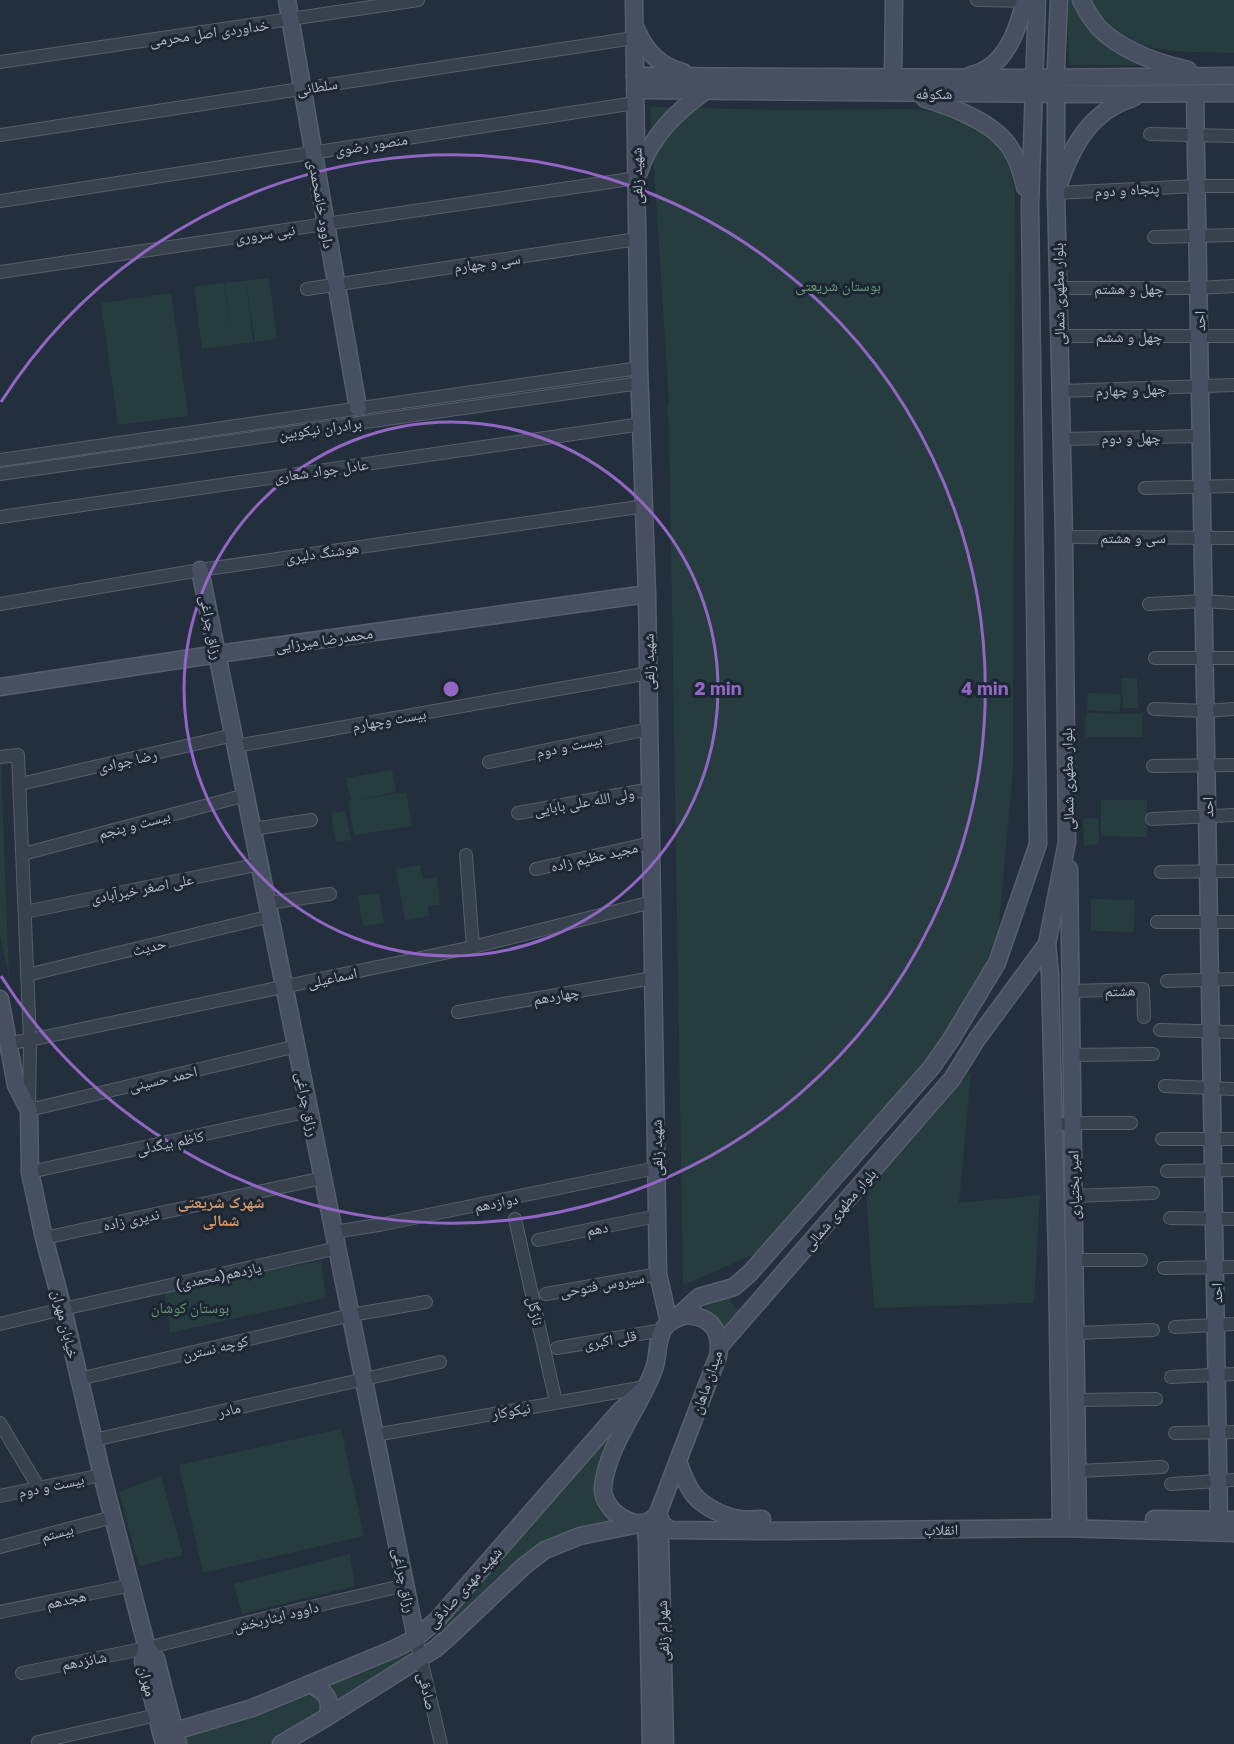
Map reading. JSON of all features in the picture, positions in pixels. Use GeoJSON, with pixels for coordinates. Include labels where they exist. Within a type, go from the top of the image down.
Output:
{"type":"FeatureCollection","features":[{"type":"Feature","properties":{"kind":"main road","name":"داوود خانمحمدی"},"geometry":{"type":"LineString","coordinates":[[287,0],[358,408]]}},
{"type":"Feature","properties":{"kind":"main road","name":"شهید زلفی"},"geometry":{"type":"LineString","coordinates":[[634,0],[639,375],[649,674],[658,1274],[670,1323]]}},
{"type":"Feature","properties":{"kind":"main road"},"geometry":{"type":"LineString","coordinates":[[893,78],[894,0]]}},
{"type":"Feature","properties":{"kind":"main road"},"geometry":{"type":"LineString","coordinates":[[947,78],[980,73],[997,63],[1029,0]]}},
{"type":"Feature","properties":{"kind":"main road","name":"بلوار مطهری شمالی"},"geometry":{"type":"LineString","coordinates":[[670,1323],[699,1297],[734,1287],[750,1273],[931,1068],[997,963],[1038,844],[1030,205],[1034,86],[1029,0]]}},
{"type":"Feature","properties":{"kind":"main road","name":"بلوار مطهری شمالی"},"geometry":{"type":"LineString","coordinates":[[720,1346],[952,1079],[977,1039],[1047,944],[1067,842],[1064,537],[1056,193],[1059,0]]}},
{"type":"Feature","properties":{"kind":"main road"},"geometry":{"type":"LineString","coordinates":[[1081,0],[1100,28],[1130,49],[1163,64],[1212,76]]}},
{"type":"Feature","properties":{"kind":"main road"},"geometry":{"type":"LineString","coordinates":[[634,31],[655,58],[704,83],[657,136],[637,178]]}},
{"type":"Feature","properties":{"kind":"main road","name":"شکوفه"},"geometry":{"type":"LineString","coordinates":[[704,83],[907,93],[1234,76]]}},
{"type":"Feature","properties":{"kind":"main road","name":"شکوفه"},"geometry":{"type":"LineString","coordinates":[[635,90],[704,83],[893,78],[947,78],[1034,86]]}},
{"type":"Feature","properties":{"kind":"main road","name":"شکوفه"},"geometry":{"type":"LineString","coordinates":[[1057,86],[1165,94],[1234,93]]}},
{"type":"Feature","properties":{"kind":"main road"},"geometry":{"type":"LineString","coordinates":[[907,93],[952,107],[1003,138],[1021,172],[1030,205]]}},
{"type":"Feature","properties":{"kind":"main road"},"geometry":{"type":"LineString","coordinates":[[1056,193],[1077,145],[1100,115],[1116,104],[1165,94]]}},
{"type":"Feature","properties":{"kind":"main road","name":"احد"},"geometry":{"type":"LineString","coordinates":[[1195,94],[1217,1374],[1224,1432],[1227,1521]]}},
{"type":"Feature","properties":{"kind":"main road","name":"رزاق چراغی"},"geometry":{"type":"LineString","coordinates":[[200,570],[416,1638]]}},
{"type":"Feature","properties":{"kind":"main road","name":"محمدرضا میرزایی"},"geometry":{"type":"LineString","coordinates":[[0,687],[647,594]]}},
{"type":"Feature","properties":{"kind":"main road","name":"امیر بختیاری"},"geometry":{"type":"LineString","coordinates":[[1067,842],[1074,1260],[1070,1325],[1069,1522]]}},
{"type":"Feature","properties":{"kind":"main road","name":"امیر بختیاری"},"geometry":{"type":"LineString","coordinates":[[1047,944],[1050,974],[1053,1125],[1076,1400],[1077,1471],[1069,1522]]}},
{"type":"Feature","properties":{"kind":"main road","name":"خیابان مهران"},"geometry":{"type":"LineString","coordinates":[[0,999],[9,1043],[8,1087],[29,1110],[30,1172],[44,1238],[147,1648]]}},
{"type":"Feature","properties":{"kind":"main road"},"geometry":{"type":"LineString","coordinates":[[734,1287],[738,1303],[753,1306]]}},
{"type":"Feature","properties":{"kind":"main road","name":"میدان ماهان"},"geometry":{"type":"LineString","coordinates":[[649,1520],[678,1461],[720,1346],[714,1327],[706,1320],[687,1315],[670,1323]]}},
{"type":"Feature","properties":{"kind":"main road"},"geometry":{"type":"LineString","coordinates":[[649,1520],[621,1518],[606,1500],[603,1490],[607,1471],[620,1436],[646,1387],[655,1366],[659,1340],[670,1323]]}},
{"type":"Feature","properties":{"kind":"main road","name":"شهید مهدی صادقی"},"geometry":{"type":"LineString","coordinates":[[169,1738],[252,1708],[416,1638],[437,1620],[620,1412],[646,1387]]}},
{"type":"Feature","properties":{"kind":"main road","name":"انقلاب"},"geometry":{"type":"LineString","coordinates":[[678,1461],[693,1494],[718,1512],[737,1519],[1227,1521]]}},
{"type":"Feature","properties":{"kind":"main road","name":"شهید مهدی صادقی"},"geometry":{"type":"LineString","coordinates":[[280,1744],[420,1658],[451,1635],[524,1566],[545,1550],[580,1536],[649,1520]]}},
{"type":"Feature","properties":{"kind":"main road","name":"انقلاب"},"geometry":{"type":"LineString","coordinates":[[649,1520],[662,1524],[670,1530],[776,1531],[1069,1522],[1234,1533]]}},
{"type":"Feature","properties":{"kind":"main road","name":"شهرام زلفی"},"geometry":{"type":"LineString","coordinates":[[649,1520],[647,1541],[651,1744]]}},
{"type":"Feature","properties":{"kind":"main road","name":"شهرام زلفی"},"geometry":{"type":"LineString","coordinates":[[649,1520],[660,1538],[665,1744]]}},
{"type":"Feature","properties":{"kind":"main road","name":"مهران"},"geometry":{"type":"LineString","coordinates":[[147,1648],[156,1659],[169,1738],[157,1715],[142,1660],[147,1648]]}},
{"type":"Feature","properties":{"kind":"main road"},"geometry":{"type":"LineString","coordinates":[[309,1684],[321,1689],[327,1696],[329,1705],[327,1717]]}},
{"type":"Feature","properties":{"kind":"street","name":"خداوردی اصل محرمی"},"geometry":{"type":"LineString","coordinates":[[0,63],[418,0]]}},
{"type":"Feature","properties":{"kind":"street"},"geometry":{"type":"LineString","coordinates":[[977,0],[1029,0]]}},
{"type":"Feature","properties":{"kind":"street","name":"سلطانی"},"geometry":{"type":"LineString","coordinates":[[0,135],[302,89],[634,31]]}},
{"type":"Feature","properties":{"kind":"street","name":"منصور رضوی"},"geometry":{"type":"LineString","coordinates":[[0,201],[313,152],[635,90]]}},
{"type":"Feature","properties":{"kind":"street"},"geometry":{"type":"LineString","coordinates":[[1150,134],[1234,136]]}},
{"type":"Feature","properties":{"kind":"street","name":"نبی سروری"},"geometry":{"type":"LineString","coordinates":[[0,272],[637,178]]}},
{"type":"Feature","properties":{"kind":"street","name":"پنجاه و دوم"},"geometry":{"type":"LineString","coordinates":[[1056,193],[1234,186]]}},
{"type":"Feature","properties":{"kind":"street"},"geometry":{"type":"LineString","coordinates":[[1154,237],[1234,236]]}},
{"type":"Feature","properties":{"kind":"street","name":"سی و چهارم"},"geometry":{"type":"LineString","coordinates":[[307,289],[638,239]]}},
{"type":"Feature","properties":{"kind":"street","name":"چهل و هشتم"},"geometry":{"type":"LineString","coordinates":[[1058,288],[1234,286]]}},
{"type":"Feature","properties":{"kind":"street","name":"چهل و ششم"},"geometry":{"type":"LineString","coordinates":[[1058,336],[1234,336]]}},
{"type":"Feature","properties":{"kind":"street","name":"برادران نیکوبین"},"geometry":{"type":"LineString","coordinates":[[0,460],[358,408],[639,375]]}},
{"type":"Feature","properties":{"kind":"street","name":"برادران نیکوبین"},"geometry":{"type":"LineString","coordinates":[[0,474],[639,375]]}},
{"type":"Feature","properties":{"kind":"street","name":"چهل و چهارم"},"geometry":{"type":"LineString","coordinates":[[1061,391],[1234,386]]}},
{"type":"Feature","properties":{"kind":"street","name":"عادل جواد شعاری"},"geometry":{"type":"LineString","coordinates":[[0,517],[642,424]]}},
{"type":"Feature","properties":{"kind":"street","name":"چهل و دوم"},"geometry":{"type":"LineString","coordinates":[[1062,439],[1201,436]]}},
{"type":"Feature","properties":{"kind":"street"},"geometry":{"type":"LineString","coordinates":[[1145,488],[1234,486]]}},
{"type":"Feature","properties":{"kind":"street","name":"هوشنگ دلیری"},"geometry":{"type":"LineString","coordinates":[[0,604],[200,570],[645,506]]}},
{"type":"Feature","properties":{"kind":"street","name":"سی و هشتم"},"geometry":{"type":"LineString","coordinates":[[1064,537],[1234,538]]}},
{"type":"Feature","properties":{"kind":"street"},"geometry":{"type":"LineString","coordinates":[[1149,604],[1204,601],[1234,603]]}},
{"type":"Feature","properties":{"kind":"street"},"geometry":{"type":"LineString","coordinates":[[1155,658],[1234,658]]}},
{"type":"Feature","properties":{"kind":"street","name":"بیست وچهارم"},"geometry":{"type":"LineString","coordinates":[[235,741],[649,674]]}},
{"type":"Feature","properties":{"kind":"street"},"geometry":{"type":"LineString","coordinates":[[1154,710],[1234,709]]}},
{"type":"Feature","properties":{"kind":"street","name":"بیست و دوم"},"geometry":{"type":"LineString","coordinates":[[489,762],[650,729]]}},
{"type":"Feature","properties":{"kind":"street","name":"رضا جوادی"},"geometry":{"type":"LineString","coordinates":[[20,784],[235,741]]}},
{"type":"Feature","properties":{"kind":"street"},"geometry":{"type":"LineString","coordinates":[[0,757],[18,755],[30,1040],[29,1110]]}},
{"type":"Feature","properties":{"kind":"street"},"geometry":{"type":"LineString","coordinates":[[1153,766],[1234,765]]}},
{"type":"Feature","properties":{"kind":"street","name":"ولی الله علی‌ بابایی"},"geometry":{"type":"LineString","coordinates":[[518,813],[651,789]]}},
{"type":"Feature","properties":{"kind":"street","name":"بیست و پنجم"},"geometry":{"type":"LineString","coordinates":[[22,854],[246,795]]}},
{"type":"Feature","properties":{"kind":"street"},"geometry":{"type":"LineString","coordinates":[[1152,819],[1234,815]]}},
{"type":"Feature","properties":{"kind":"street"},"geometry":{"type":"LineString","coordinates":[[253,829],[311,820]]}},
{"type":"Feature","properties":{"kind":"street","name":"مجید عظیم زاده"},"geometry":{"type":"LineString","coordinates":[[536,869],[651,843]]}},
{"type":"Feature","properties":{"kind":"street"},"geometry":{"type":"LineString","coordinates":[[466,855],[473,947]]}},
{"type":"Feature","properties":{"kind":"street","name":"علی اصغر خیرآبادی"},"geometry":{"type":"LineString","coordinates":[[25,912],[260,864]]}},
{"type":"Feature","properties":{"kind":"street"},"geometry":{"type":"LineString","coordinates":[[1161,872],[1234,872]]}},
{"type":"Feature","properties":{"kind":"street","name":"حدیث"},"geometry":{"type":"LineString","coordinates":[[27,975],[330,894]]}},
{"type":"Feature","properties":{"kind":"street","name":"اسماعیلی"},"geometry":{"type":"LineString","coordinates":[[9,1043],[473,947],[652,902]]}},
{"type":"Feature","properties":{"kind":"street"},"geometry":{"type":"LineString","coordinates":[[1157,922],[1234,922]]}},
{"type":"Feature","properties":{"kind":"street","name":"چهاردهم"},"geometry":{"type":"LineString","coordinates":[[458,1012],[653,978]]}},
{"type":"Feature","properties":{"kind":"street"},"geometry":{"type":"LineString","coordinates":[[1167,981],[1234,979]]}},
{"type":"Feature","properties":{"kind":"street","name":"هشتم"},"geometry":{"type":"LineString","coordinates":[[1070,992],[1143,989],[1144,1017]]}},
{"type":"Feature","properties":{"kind":"street"},"geometry":{"type":"LineString","coordinates":[[1160,1030],[1234,1032]]}},
{"type":"Feature","properties":{"kind":"street","name":"احمد حسینی"},"geometry":{"type":"LineString","coordinates":[[29,1110],[297,1046]]}},
{"type":"Feature","properties":{"kind":"street"},"geometry":{"type":"LineString","coordinates":[[1071,1055],[1153,1054]]}},
{"type":"Feature","properties":{"kind":"street"},"geometry":{"type":"LineString","coordinates":[[1165,1086],[1234,1089]]}},
{"type":"Feature","properties":{"kind":"street","name":"کاظم بیگدلی"},"geometry":{"type":"LineString","coordinates":[[30,1172],[310,1111]]}},
{"type":"Feature","properties":{"kind":"street"},"geometry":{"type":"LineString","coordinates":[[1053,1125],[1131,1123]]}},
{"type":"Feature","properties":{"kind":"street"},"geometry":{"type":"LineString","coordinates":[[1162,1139],[1234,1139]]}},
{"type":"Feature","properties":{"kind":"street","name":"دوازدهم"},"geometry":{"type":"LineString","coordinates":[[336,1240],[396,1222],[657,1168]]}},
{"type":"Feature","properties":{"kind":"street"},"geometry":{"type":"LineString","coordinates":[[1167,1172],[1234,1170]]}},
{"type":"Feature","properties":{"kind":"street","name":"ندیری زاده"},"geometry":{"type":"LineString","coordinates":[[44,1238],[323,1178]]}},
{"type":"Feature","properties":{"kind":"street"},"geometry":{"type":"LineString","coordinates":[[1073,1196],[1153,1193]]}},
{"type":"Feature","properties":{"kind":"street","name":"دهم"},"geometry":{"type":"LineString","coordinates":[[537,1240],[657,1216]]}},
{"type":"Feature","properties":{"kind":"street"},"geometry":{"type":"LineString","coordinates":[[1170,1218],[1234,1219]]}},
{"type":"Feature","properties":{"kind":"street","name":"نازگل"},"geometry":{"type":"LineString","coordinates":[[516,1219],[556,1402]]}},
{"type":"Feature","properties":{"kind":"street","name":"یازدهم(محمدی)"},"geometry":{"type":"LineString","coordinates":[[63,1309],[336,1240]]}},
{"type":"Feature","properties":{"kind":"street"},"geometry":{"type":"LineString","coordinates":[[1074,1260],[1141,1260]]}},
{"type":"Feature","properties":{"kind":"street"},"geometry":{"type":"LineString","coordinates":[[1164,1268],[1234,1267]]}},
{"type":"Feature","properties":{"kind":"street","name":"سیروس فتوحی"},"geometry":{"type":"LineString","coordinates":[[546,1294],[658,1274]]}},
{"type":"Feature","properties":{"kind":"street","name":"کوچه نسترن"},"geometry":{"type":"LineString","coordinates":[[79,1379],[351,1315],[426,1302]]}},
{"type":"Feature","properties":{"kind":"street"},"geometry":{"type":"LineString","coordinates":[[0,1324],[63,1309]]}},
{"type":"Feature","properties":{"kind":"street","name":"قلی اکبری"},"geometry":{"type":"LineString","coordinates":[[557,1348],[670,1323]]}},
{"type":"Feature","properties":{"kind":"street"},"geometry":{"type":"LineString","coordinates":[[1175,1327],[1234,1324]]}},
{"type":"Feature","properties":{"kind":"street"},"geometry":{"type":"LineString","coordinates":[[1070,1325],[1153,1330]]}},
{"type":"Feature","properties":{"kind":"street","name":"مادر"},"geometry":{"type":"LineString","coordinates":[[94,1440],[440,1362]]}},
{"type":"Feature","properties":{"kind":"street"},"geometry":{"type":"LineString","coordinates":[[1171,1377],[1234,1374]]}},
{"type":"Feature","properties":{"kind":"street","name":"نیکوکار"},"geometry":{"type":"LineString","coordinates":[[375,1435],[646,1387]]}},
{"type":"Feature","properties":{"kind":"street"},"geometry":{"type":"LineString","coordinates":[[1076,1400],[1156,1399]]}},
{"type":"Feature","properties":{"kind":"street"},"geometry":{"type":"LineString","coordinates":[[0,1423],[39,1488]]}},
{"type":"Feature","properties":{"kind":"street"},"geometry":{"type":"LineString","coordinates":[[1175,1433],[1224,1432]]}},
{"type":"Feature","properties":{"kind":"street"},"geometry":{"type":"LineString","coordinates":[[1077,1471],[1162,1467]]}},
{"type":"Feature","properties":{"kind":"street","name":"بیست و دوم"},"geometry":{"type":"LineString","coordinates":[[0,1496],[102,1475]]}},
{"type":"Feature","properties":{"kind":"street"},"geometry":{"type":"LineString","coordinates":[[1171,1484],[1226,1480]]}},
{"type":"Feature","properties":{"kind":"street","name":"بیستم"},"geometry":{"type":"LineString","coordinates":[[0,1547],[113,1517]]}},
{"type":"Feature","properties":{"kind":"street","name":"هجدهم"},"geometry":{"type":"LineString","coordinates":[[0,1612],[132,1585]]}},
{"type":"Feature","properties":{"kind":"street","name":"داوود ایثاربخش"},"geometry":{"type":"LineString","coordinates":[[147,1648],[406,1585]]}},
{"type":"Feature","properties":{"kind":"street","name":"صادقی"},"geometry":{"type":"LineString","coordinates":[[416,1638],[437,1743]]}},
{"type":"Feature","properties":{"kind":"street","name":"شانزدهم"},"geometry":{"type":"LineString","coordinates":[[22,1672],[147,1648]]}},
{"type":"Feature","properties":{"kind":"street"},"geometry":{"type":"LineString","coordinates":[[38,1742],[157,1715]]}},
{"type":"Feature","properties":{"kind":"green space"},"geometry":{"type":"Polygon","coordinates":[[[1067,0],[1072,0],[1080,16],[1147,65],[1069,65],[1067,0]]]}},
{"type":"Feature","properties":{"kind":"green space"},"geometry":{"type":"Polygon","coordinates":[[[1088,0],[1234,0],[1234,53],[1186,52],[1139,44],[1112,29],[1088,0]]]}},
{"type":"Feature","properties":{"kind":"green space","name":"بوستان شریعتی"},"geometry":{"type":"Polygon","coordinates":[[[650,107],[785,110],[912,109],[947,114],[976,128],[997,143],[1009,167],[1015,192],[1013,769],[998,935],[963,1015],[947,1037],[755,1254],[683,1285],[667,409],[669,401],[650,107]]]}},
{"type":"Feature","properties":{"kind":"green space"},"geometry":{"type":"Polygon","coordinates":[[[269,278],[277,339],[255,342],[246,283],[253,342],[202,349],[194,287],[224,283],[231,333],[225,283],[269,278]]]}},
{"type":"Feature","properties":{"kind":"green space"},"geometry":{"type":"Polygon","coordinates":[[[171,293],[188,416],[118,425],[101,303],[171,293]]]}},
{"type":"Feature","properties":{"kind":"green space"},"geometry":{"type":"Polygon","coordinates":[[[1121,678],[1137,678],[1138,708],[1123,708],[1121,678]]]}},
{"type":"Feature","properties":{"kind":"green space"},"geometry":{"type":"Polygon","coordinates":[[[1088,693],[1121,694],[1120,712],[1087,710],[1088,693]]]}},
{"type":"Feature","properties":{"kind":"green space"},"geometry":{"type":"Polygon","coordinates":[[[1086,713],[1142,714],[1142,737],[1085,737],[1086,713]]]}},
{"type":"Feature","properties":{"kind":"green space"},"geometry":{"type":"Polygon","coordinates":[[[1,765],[9,976],[0,936],[1,765]]]}},
{"type":"Feature","properties":{"kind":"green space"},"geometry":{"type":"Polygon","coordinates":[[[392,770],[396,792],[351,801],[346,778],[392,770]]]}},
{"type":"Feature","properties":{"kind":"green space"},"geometry":{"type":"Polygon","coordinates":[[[406,792],[412,826],[354,835],[348,801],[406,792]]]}},
{"type":"Feature","properties":{"kind":"green space"},"geometry":{"type":"Polygon","coordinates":[[[1101,800],[1147,800],[1147,837],[1101,836],[1101,800]]]}},
{"type":"Feature","properties":{"kind":"green space"},"geometry":{"type":"Polygon","coordinates":[[[345,811],[351,840],[336,842],[331,813],[345,811]]]}},
{"type":"Feature","properties":{"kind":"green space"},"geometry":{"type":"Polygon","coordinates":[[[1098,818],[1099,844],[1084,845],[1083,819],[1098,818]]]}},
{"type":"Feature","properties":{"kind":"green space"},"geometry":{"type":"Polygon","coordinates":[[[420,865],[423,879],[437,877],[440,905],[428,906],[429,916],[405,920],[396,869],[420,865]]]}},
{"type":"Feature","properties":{"kind":"green space"},"geometry":{"type":"Polygon","coordinates":[[[379,893],[384,923],[363,926],[358,896],[379,893]]]}},
{"type":"Feature","properties":{"kind":"green space"},"geometry":{"type":"Polygon","coordinates":[[[1091,899],[1135,900],[1134,932],[1091,931],[1091,899]]]}},
{"type":"Feature","properties":{"kind":"green space"},"geometry":{"type":"Polygon","coordinates":[[[971,1071],[959,1203],[1040,1195],[1034,1303],[874,1308],[866,1192],[971,1071]]]}},
{"type":"Feature","properties":{"kind":"green space","name":"بوستان کوشان"},"geometry":{"type":"Polygon","coordinates":[[[321,1261],[326,1298],[170,1333],[164,1289],[321,1261]]]}},
{"type":"Feature","properties":{"kind":"green space"},"geometry":{"type":"Polygon","coordinates":[[[732,1296],[730,1301],[736,1309],[741,1308],[721,1333],[717,1320],[701,1302],[716,1301],[732,1296]]]}},
{"type":"Feature","properties":{"kind":"green space"},"geometry":{"type":"Polygon","coordinates":[[[625,1418],[602,1466],[617,1520],[550,1544],[439,1637],[436,1636],[436,1630],[625,1418]]]}},
{"type":"Feature","properties":{"kind":"green space"},"geometry":{"type":"Polygon","coordinates":[[[341,1429],[364,1536],[203,1573],[179,1465],[341,1429]]]}},
{"type":"Feature","properties":{"kind":"green space"},"geometry":{"type":"Polygon","coordinates":[[[161,1476],[183,1555],[139,1566],[119,1492],[161,1476]]]}},
{"type":"Feature","properties":{"kind":"green space"},"geometry":{"type":"Polygon","coordinates":[[[350,1554],[355,1586],[242,1614],[234,1584],[350,1554]]]}},
{"type":"Feature","properties":{"kind":"green space"},"geometry":{"type":"Polygon","coordinates":[[[408,1652],[411,1657],[342,1701],[336,1701],[330,1683],[408,1652]]]}},
{"type":"Feature","properties":{"kind":"green space"},"geometry":{"type":"Polygon","coordinates":[[[308,1692],[319,1695],[322,1712],[269,1744],[184,1744],[183,1739],[253,1715],[308,1692]]]}},
{"type":"Feature","properties":{"kind":"district","name":"شهرک شریعتی شمالی"},"geometry":{"type":"Point","coordinates":[221,1211]}}]}
